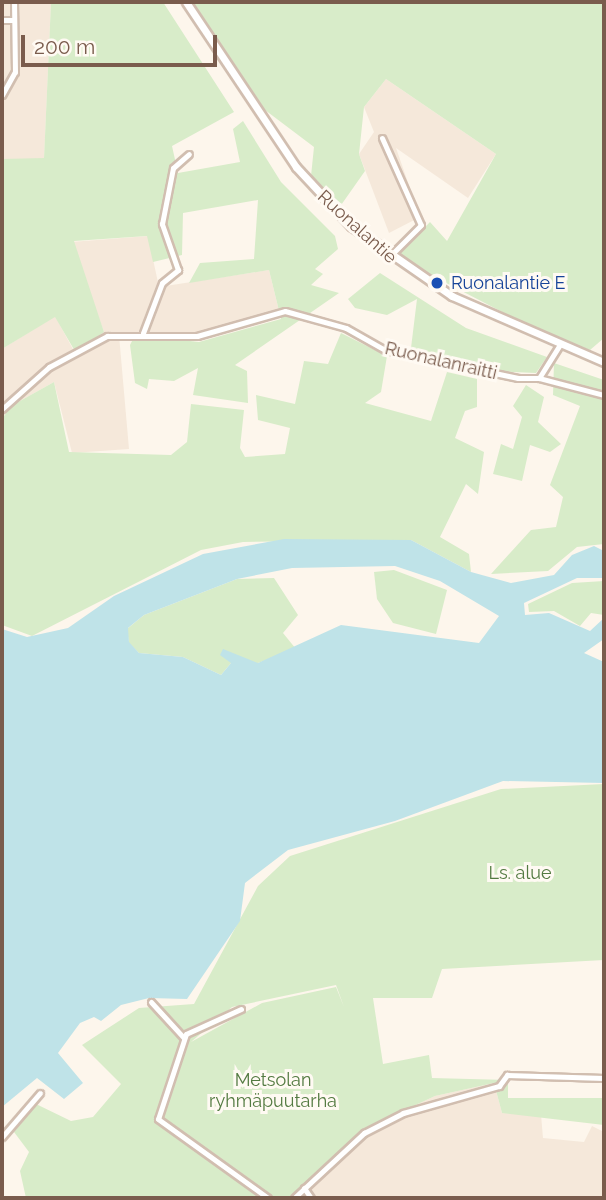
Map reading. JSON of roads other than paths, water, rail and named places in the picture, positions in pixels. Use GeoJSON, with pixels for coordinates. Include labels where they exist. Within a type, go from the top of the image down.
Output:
{"type":"FeatureCollection","features":[{"type":"Feature","properties":{"kind":"street"},"geometry":{"type":"LineString","coordinates":[[2,94],[15,72],[14,2]]}},
{"type":"Feature","properties":{"kind":"street","name":"Ruonalantie"},"geometry":{"type":"LineString","coordinates":[[186,2],[296,167],[389,257],[452,296],[604,362]]}},
{"type":"Feature","properties":{"kind":"street"},"geometry":{"type":"LineString","coordinates":[[2,20],[15,20]]}},
{"type":"Feature","properties":{"kind":"street"},"geometry":{"type":"LineString","coordinates":[[382,138],[421,225],[389,257]]}},
{"type":"Feature","properties":{"kind":"street"},"geometry":{"type":"LineString","coordinates":[[143,333],[162,283],[178,270],[162,224],[173,168],[190,154]]}},
{"type":"Feature","properties":{"kind":"street","name":"Ruonalanraitti"},"geometry":{"type":"LineString","coordinates":[[2,409],[49,368],[107,336],[143,333],[197,336],[285,311],[346,328],[385,350],[482,373],[539,378],[604,395]]}},
{"type":"Feature","properties":{"kind":"street"},"geometry":{"type":"LineString","coordinates":[[539,378],[560,344]]}},
{"type":"Feature","properties":{"kind":"street"},"geometry":{"type":"LineString","coordinates":[[152,1002],[184,1038]]}},
{"type":"Feature","properties":{"kind":"street"},"geometry":{"type":"LineString","coordinates":[[241,1009],[197,1025],[184,1038],[158,1119],[268,1198]]}},
{"type":"Feature","properties":{"kind":"street"},"geometry":{"type":"LineString","coordinates":[[294,1198],[364,1133],[440,1099],[499,1086],[507,1075],[604,1078]]}},
{"type":"Feature","properties":{"kind":"street"},"geometry":{"type":"LineString","coordinates":[[2,1137],[40,1093]]}},
{"type":"Feature","properties":{"kind":"street"},"geometry":{"type":"LineString","coordinates":[[304,1188],[311,1198]]}},
{"type":"Feature","properties":{"kind":"water"},"geometry":{"type":"Polygon","coordinates":[[[284,539],[411,540],[471,572],[511,583],[554,575],[572,555],[594,546],[604,551],[604,578],[577,578],[524,603],[525,615],[549,613],[590,631],[604,618],[604,639],[584,653],[604,662],[604,783],[503,781],[395,821],[288,850],[245,883],[240,921],[187,999],[149,998],[121,1005],[101,1021],[94,1017],[80,1023],[58,1053],[83,1083],[64,1099],[37,1078],[2,1107],[2,629],[27,637],[68,628],[114,596],[203,554],[284,539]],[[395,566],[292,568],[237,579],[144,615],[128,628],[129,642],[139,653],[183,657],[221,675],[231,663],[220,655],[223,649],[258,663],[341,625],[479,643],[499,616],[440,581],[395,566]]]}},
{"type":"Feature","properties":{"kind":"place","name":"Ruonalantie E"},"geometry":{"type":"Point","coordinates":[437,283]}},
{"type":"Feature","properties":{"kind":"park label","name":"Ls. alue"},"geometry":{"type":"Point","coordinates":[520,873]}},
{"type":"Feature","properties":{"kind":"park label","name":"Metsolan ryhmäpuutarha"},"geometry":{"type":"Point","coordinates":[273,1091]}}]}
